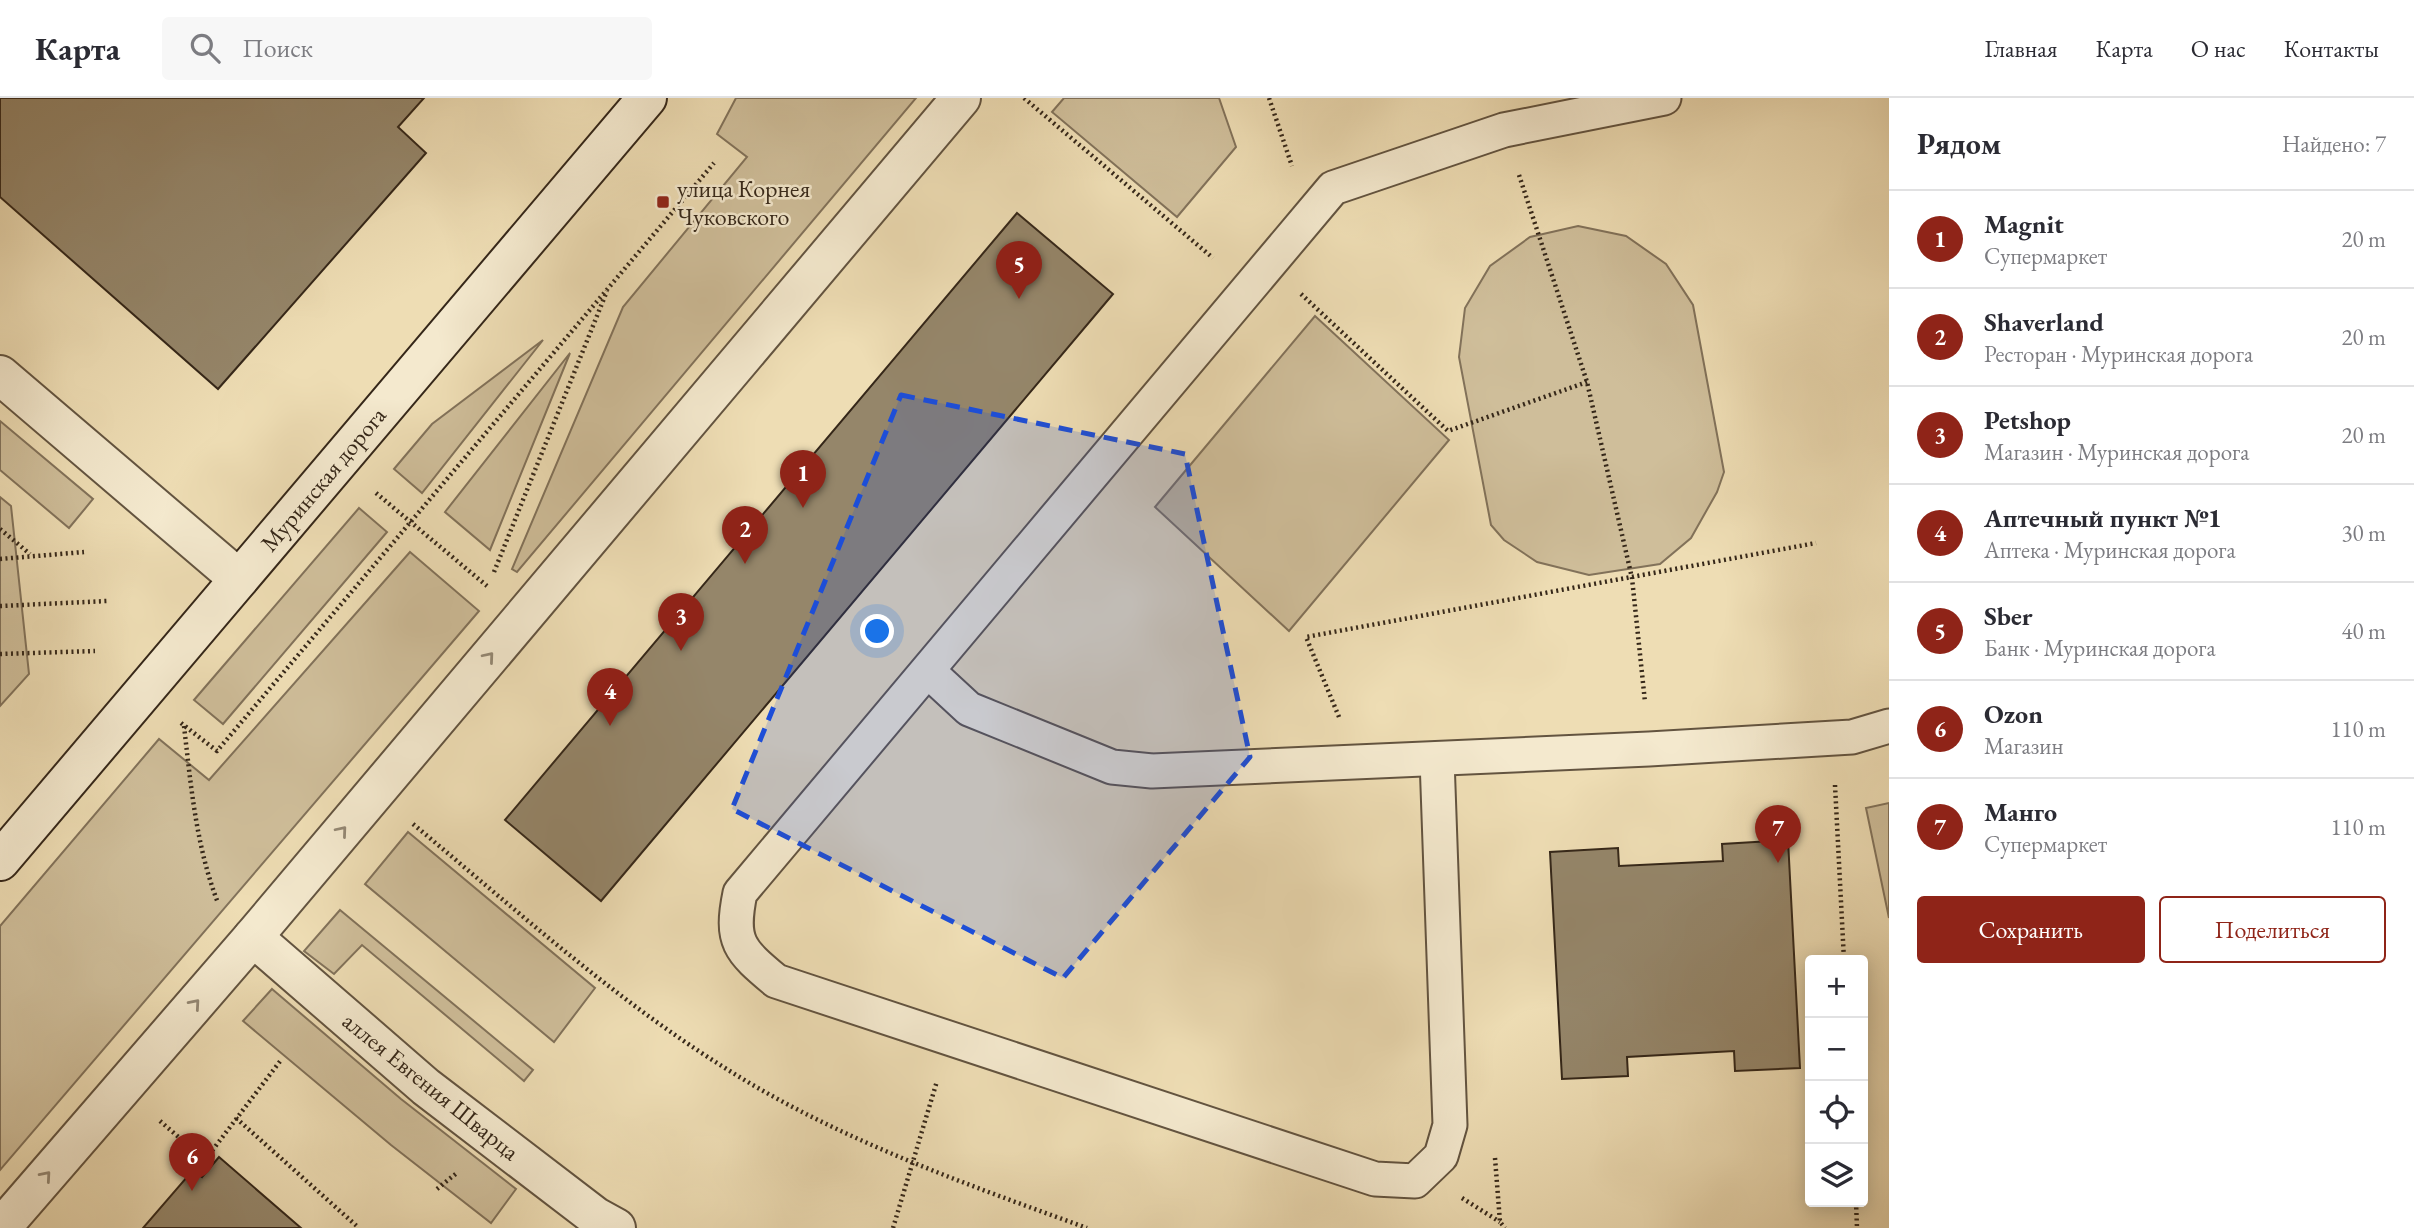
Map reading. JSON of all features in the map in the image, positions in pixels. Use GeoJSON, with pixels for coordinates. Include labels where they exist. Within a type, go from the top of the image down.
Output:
{"type":"FeatureCollection","features":[{"type":"Feature","properties":{"kind":"street","name":"Муринская дорога"},"geometry":{"type":"LineString","coordinates":[[0,861],[647,98]]}},
{"type":"Feature","properties":{"kind":"street"},"geometry":{"type":"LineString","coordinates":[[1,1228],[245,945],[961,98]]}},
{"type":"Feature","properties":{"kind":"street"},"geometry":{"type":"LineString","coordinates":[[0,375],[239,579]]}},
{"type":"Feature","properties":{"kind":"street","name":"аллея Евгения Шварца"},"geometry":{"type":"LineString","coordinates":[[245,945],[600,1224]]}},
{"type":"Feature","properties":{"kind":"lane"},"geometry":{"type":"LineString","coordinates":[[1437,760],[1450,1125],[1441,1156],[1415,1181],[1375,1179],[776,981],[744,955],[734,923],[740,893],[929,672],[1333,188],[1504,130],[1664,98]]}},
{"type":"Feature","properties":{"kind":"lane"},"geometry":{"type":"LineString","coordinates":[[929,672],[969,709],[1112,767],[1152,771],[1437,760],[1852,737],[1889,726]]}},
{"type":"Feature","properties":{"kind":"path"},"geometry":{"type":"LineString","coordinates":[[1024,98],[1222,265]]}},
{"type":"Feature","properties":{"kind":"path"},"geometry":{"type":"LineString","coordinates":[[1269,98],[1296,177]]}},
{"type":"Feature","properties":{"kind":"path"},"geometry":{"type":"LineString","coordinates":[[178,721],[217,751],[713,163]]}},
{"type":"Feature","properties":{"kind":"path"},"geometry":{"type":"LineString","coordinates":[[1515,164],[1587,382],[1632,578],[1645,710]]}},
{"type":"Feature","properties":{"kind":"path"},"geometry":{"type":"LineString","coordinates":[[488,587],[609,287]]}},
{"type":"Feature","properties":{"kind":"path"},"geometry":{"type":"LineString","coordinates":[[1298,291],[1448,430],[1587,382]]}},
{"type":"Feature","properties":{"kind":"path"},"geometry":{"type":"LineString","coordinates":[[369,487],[497,594]]}},
{"type":"Feature","properties":{"kind":"path"},"geometry":{"type":"LineString","coordinates":[[0,529],[31,555]]}},
{"type":"Feature","properties":{"kind":"path"},"geometry":{"type":"LineString","coordinates":[[1344,727],[1306,638],[1816,543]]}},
{"type":"Feature","properties":{"kind":"path"},"geometry":{"type":"LineString","coordinates":[[0,559],[84,552]]}},
{"type":"Feature","properties":{"kind":"path"},"geometry":{"type":"LineString","coordinates":[[0,606],[107,601]]}},
{"type":"Feature","properties":{"kind":"path"},"geometry":{"type":"LineString","coordinates":[[0,654],[95,651]]}},
{"type":"Feature","properties":{"kind":"path"},"geometry":{"type":"LineString","coordinates":[[184,725],[194,808],[208,877],[245,945]]}},
{"type":"Feature","properties":{"kind":"path"},"geometry":{"type":"LineString","coordinates":[[1835,785],[1844,955]]}},
{"type":"Feature","properties":{"kind":"path"},"geometry":{"type":"LineString","coordinates":[[404,817],[612,990],[726,1069],[912,1164],[1087,1228]]}},
{"type":"Feature","properties":{"kind":"path"},"geometry":{"type":"LineString","coordinates":[[893,1228],[950,1039]]}},
{"type":"Feature","properties":{"kind":"path"},"geometry":{"type":"LineString","coordinates":[[151,1113],[205,1160],[281,1060]]}},
{"type":"Feature","properties":{"kind":"path"},"geometry":{"type":"LineString","coordinates":[[236,1118],[359,1228]]}},
{"type":"Feature","properties":{"kind":"path"},"geometry":{"type":"LineString","coordinates":[[1495,1158],[1500,1222],[1505,1228]]}},
{"type":"Feature","properties":{"kind":"path"},"geometry":{"type":"LineString","coordinates":[[1856,1207],[1857,1228]]}},
{"type":"Feature","properties":{"kind":"highlighted area"},"geometry":{"type":"Polygon","coordinates":[[[901,395],[1185,454],[1250,757],[1063,978],[732,809],[901,395]]]}},
{"type":"Feature","properties":{"kind":"shaded area"},"geometry":{"type":"Polygon","coordinates":[[[736,98],[916,98],[517,572],[512,569],[623,307],[747,157],[717,134],[736,98]]]}},
{"type":"Feature","properties":{"kind":"shaded area"},"geometry":{"type":"Polygon","coordinates":[[[1064,98],[1219,98],[1236,147],[1177,217],[1052,112],[1064,98]]]}},
{"type":"Feature","properties":{"kind":"shaded area"},"geometry":{"type":"Polygon","coordinates":[[[1578,226],[1626,236],[1666,264],[1693,305],[1724,472],[1717,492],[1691,538],[1660,564],[1589,575],[1537,562],[1504,540],[1491,525],[1459,357],[1465,308],[1490,266],[1530,237],[1578,226]]]}},
{"type":"Feature","properties":{"kind":"shaded area"},"geometry":{"type":"Polygon","coordinates":[[[1315,316],[1449,440],[1289,631],[1155,507],[1315,316]]]}},
{"type":"Feature","properties":{"kind":"shaded area"},"geometry":{"type":"Polygon","coordinates":[[[543,340],[422,493],[394,469],[432,424],[543,340]]]}},
{"type":"Feature","properties":{"kind":"shaded area"},"geometry":{"type":"Polygon","coordinates":[[[570,353],[490,550],[445,512],[570,353]]]}},
{"type":"Feature","properties":{"kind":"shaded area"},"geometry":{"type":"Polygon","coordinates":[[[0,421],[93,499],[69,528],[0,470],[0,421]]]}},
{"type":"Feature","properties":{"kind":"shaded area"},"geometry":{"type":"Polygon","coordinates":[[[0,497],[11,506],[29,674],[0,706],[0,497]]]}},
{"type":"Feature","properties":{"kind":"shaded area"},"geometry":{"type":"Polygon","coordinates":[[[359,508],[387,532],[223,724],[194,700],[359,508]]]}},
{"type":"Feature","properties":{"kind":"shaded area"},"geometry":{"type":"Polygon","coordinates":[[[410,552],[479,611],[0,1170],[0,926],[159,739],[209,780],[410,552]]]}},
{"type":"Feature","properties":{"kind":"shaded area"},"geometry":{"type":"Polygon","coordinates":[[[1889,803],[1889,918],[1866,808],[1889,803]]]}},
{"type":"Feature","properties":{"kind":"shaded area"},"geometry":{"type":"Polygon","coordinates":[[[408,832],[595,988],[554,1042],[365,884],[408,832]]]}},
{"type":"Feature","properties":{"kind":"shaded area"},"geometry":{"type":"Polygon","coordinates":[[[340,910],[533,1070],[524,1081],[362,945],[334,974],[304,951],[340,910]]]}},
{"type":"Feature","properties":{"kind":"shaded area"},"geometry":{"type":"Polygon","coordinates":[[[272,989],[401,1099],[516,1189],[491,1223],[391,1145],[243,1021],[272,989]]]}},
{"type":"Feature","properties":{"kind":"building"},"geometry":{"type":"Polygon","coordinates":[[[0,98],[424,98],[398,127],[426,153],[218,389],[0,197],[0,98]]]}},
{"type":"Feature","properties":{"kind":"building"},"geometry":{"type":"Polygon","coordinates":[[[1017,213],[1113,294],[601,901],[505,820],[1017,213]]]}},
{"type":"Feature","properties":{"kind":"building"},"geometry":{"type":"Polygon","coordinates":[[[1788,840],[1800,1068],[1735,1071],[1734,1051],[1627,1057],[1628,1076],[1562,1079],[1550,852],[1618,848],[1619,866],[1723,861],[1722,844],[1788,840]]]}},
{"type":"Feature","properties":{"kind":"building"},"geometry":{"type":"Polygon","coordinates":[[[219,1157],[301,1228],[143,1228],[193,1170],[202,1177],[219,1157]]]}},
{"type":"Feature","properties":{"kind":"place","name":"улица Корнея Чуковского"},"geometry":{"type":"Point","coordinates":[663,202]}},
{"type":"Feature","properties":{"kind":"place","name":"Sber"},"geometry":{"type":"Point","coordinates":[1019,299]}},
{"type":"Feature","properties":{"kind":"place","name":"Magnit"},"geometry":{"type":"Point","coordinates":[803,508]}},
{"type":"Feature","properties":{"kind":"place","name":"Shaverland"},"geometry":{"type":"Point","coordinates":[745,564]}},
{"type":"Feature","properties":{"kind":"place","name":"Petshop"},"geometry":{"type":"Point","coordinates":[681,651]}},
{"type":"Feature","properties":{"kind":"place","name":"Аптечный пункт №1"},"geometry":{"type":"Point","coordinates":[610,726]}},
{"type":"Feature","properties":{"kind":"place","name":"Манго"},"geometry":{"type":"Point","coordinates":[1778,863]}},
{"type":"Feature","properties":{"kind":"place","name":"Ozon"},"geometry":{"type":"Point","coordinates":[192,1191]}}]}
